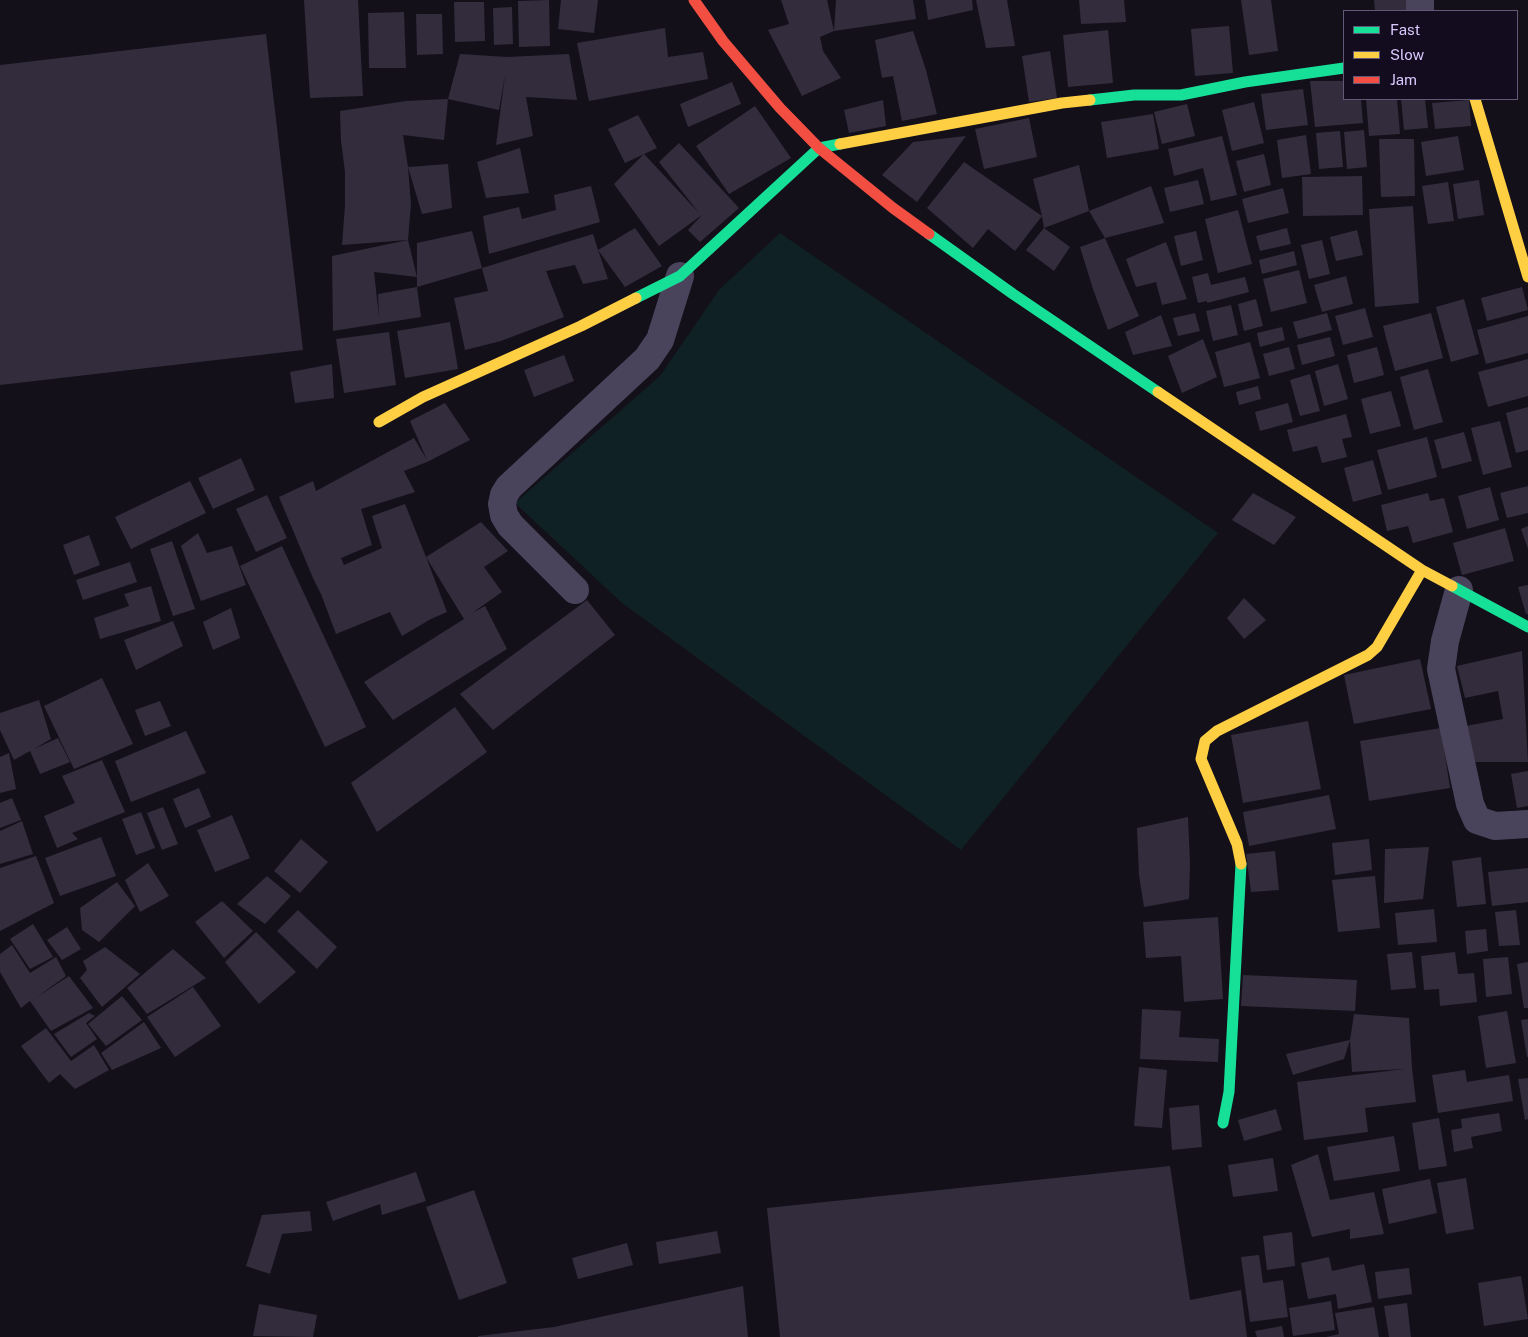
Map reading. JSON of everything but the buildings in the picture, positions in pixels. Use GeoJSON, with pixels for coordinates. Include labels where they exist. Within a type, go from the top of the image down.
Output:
{"type":"FeatureCollection","features":[{"type":"Feature","properties":{"kind":"street"},"geometry":{"type":"LineString","coordinates":[[694,0],[702,13],[780,108],[819,148],[893,208],[1013,294],[1422,570],[1528,627]]}},
{"type":"Feature","properties":{"kind":"street"},"geometry":{"type":"LineString","coordinates":[[380,422],[423,397],[581,326],[680,276],[819,148],[1062,103],[1134,94],[1181,95],[1245,82],[1343,68]]}},
{"type":"Feature","properties":{"kind":"street"},"geometry":{"type":"LineString","coordinates":[[1474,100],[1528,277]]}},
{"type":"Feature","properties":{"kind":"street"},"geometry":{"type":"LineString","coordinates":[[575,590],[510,525],[504,515],[502,504],[504,495],[509,487],[646,359],[660,340],[680,276]]}},
{"type":"Feature","properties":{"kind":"street"},"geometry":{"type":"LineString","coordinates":[[1223,1123],[1229,1092],[1241,863],[1237,844],[1201,759],[1205,741],[1217,730],[1368,655],[1377,647],[1422,570]]}},
{"type":"Feature","properties":{"kind":"street"},"geometry":{"type":"LineString","coordinates":[[1459,590],[1445,640],[1442,669],[1470,804],[1477,820],[1495,826],[1528,824]]}},
{"type":"Feature","properties":{"kind":"shaded area"},"geometry":{"type":"Polygon","coordinates":[[[780,233],[1218,533],[961,850],[622,603],[515,503],[660,376],[719,290],[780,233]]]}},
{"type":"Feature","properties":{"kind":"traffic: fast"},"geometry":{"type":"LineString","coordinates":[[1090,100],[1134,95],[1181,95],[1245,82],[1343,68]]}},
{"type":"Feature","properties":{"kind":"traffic: fast"},"geometry":{"type":"LineString","coordinates":[[636,298],[680,276],[819,148],[840,144]]}},
{"type":"Feature","properties":{"kind":"traffic: fast"},"geometry":{"type":"LineString","coordinates":[[929,234],[1013,294],[1158,392]]}},
{"type":"Feature","properties":{"kind":"traffic: fast"},"geometry":{"type":"LineString","coordinates":[[1452,586],[1528,627]]}},
{"type":"Feature","properties":{"kind":"traffic: fast"},"geometry":{"type":"LineString","coordinates":[[1223,1123],[1229,1092],[1241,864]]}},
{"type":"Feature","properties":{"kind":"traffic: slow"},"geometry":{"type":"LineString","coordinates":[[840,144],[1062,103],[1090,100]]}},
{"type":"Feature","properties":{"kind":"traffic: slow"},"geometry":{"type":"LineString","coordinates":[[1475,100],[1528,277]]}},
{"type":"Feature","properties":{"kind":"traffic: slow"},"geometry":{"type":"LineString","coordinates":[[379,422],[423,397],[581,326],[636,298]]}},
{"type":"Feature","properties":{"kind":"traffic: slow"},"geometry":{"type":"LineString","coordinates":[[1158,392],[1422,570],[1452,586]]}},
{"type":"Feature","properties":{"kind":"traffic: slow"},"geometry":{"type":"LineString","coordinates":[[1241,864],[1237,844],[1201,759],[1205,741],[1217,731],[1368,655],[1377,647],[1422,570]]}},
{"type":"Feature","properties":{"kind":"traffic: jam"},"geometry":{"type":"LineString","coordinates":[[694,0],[723,41],[780,108],[819,148],[893,208],[929,234]]}}]}
